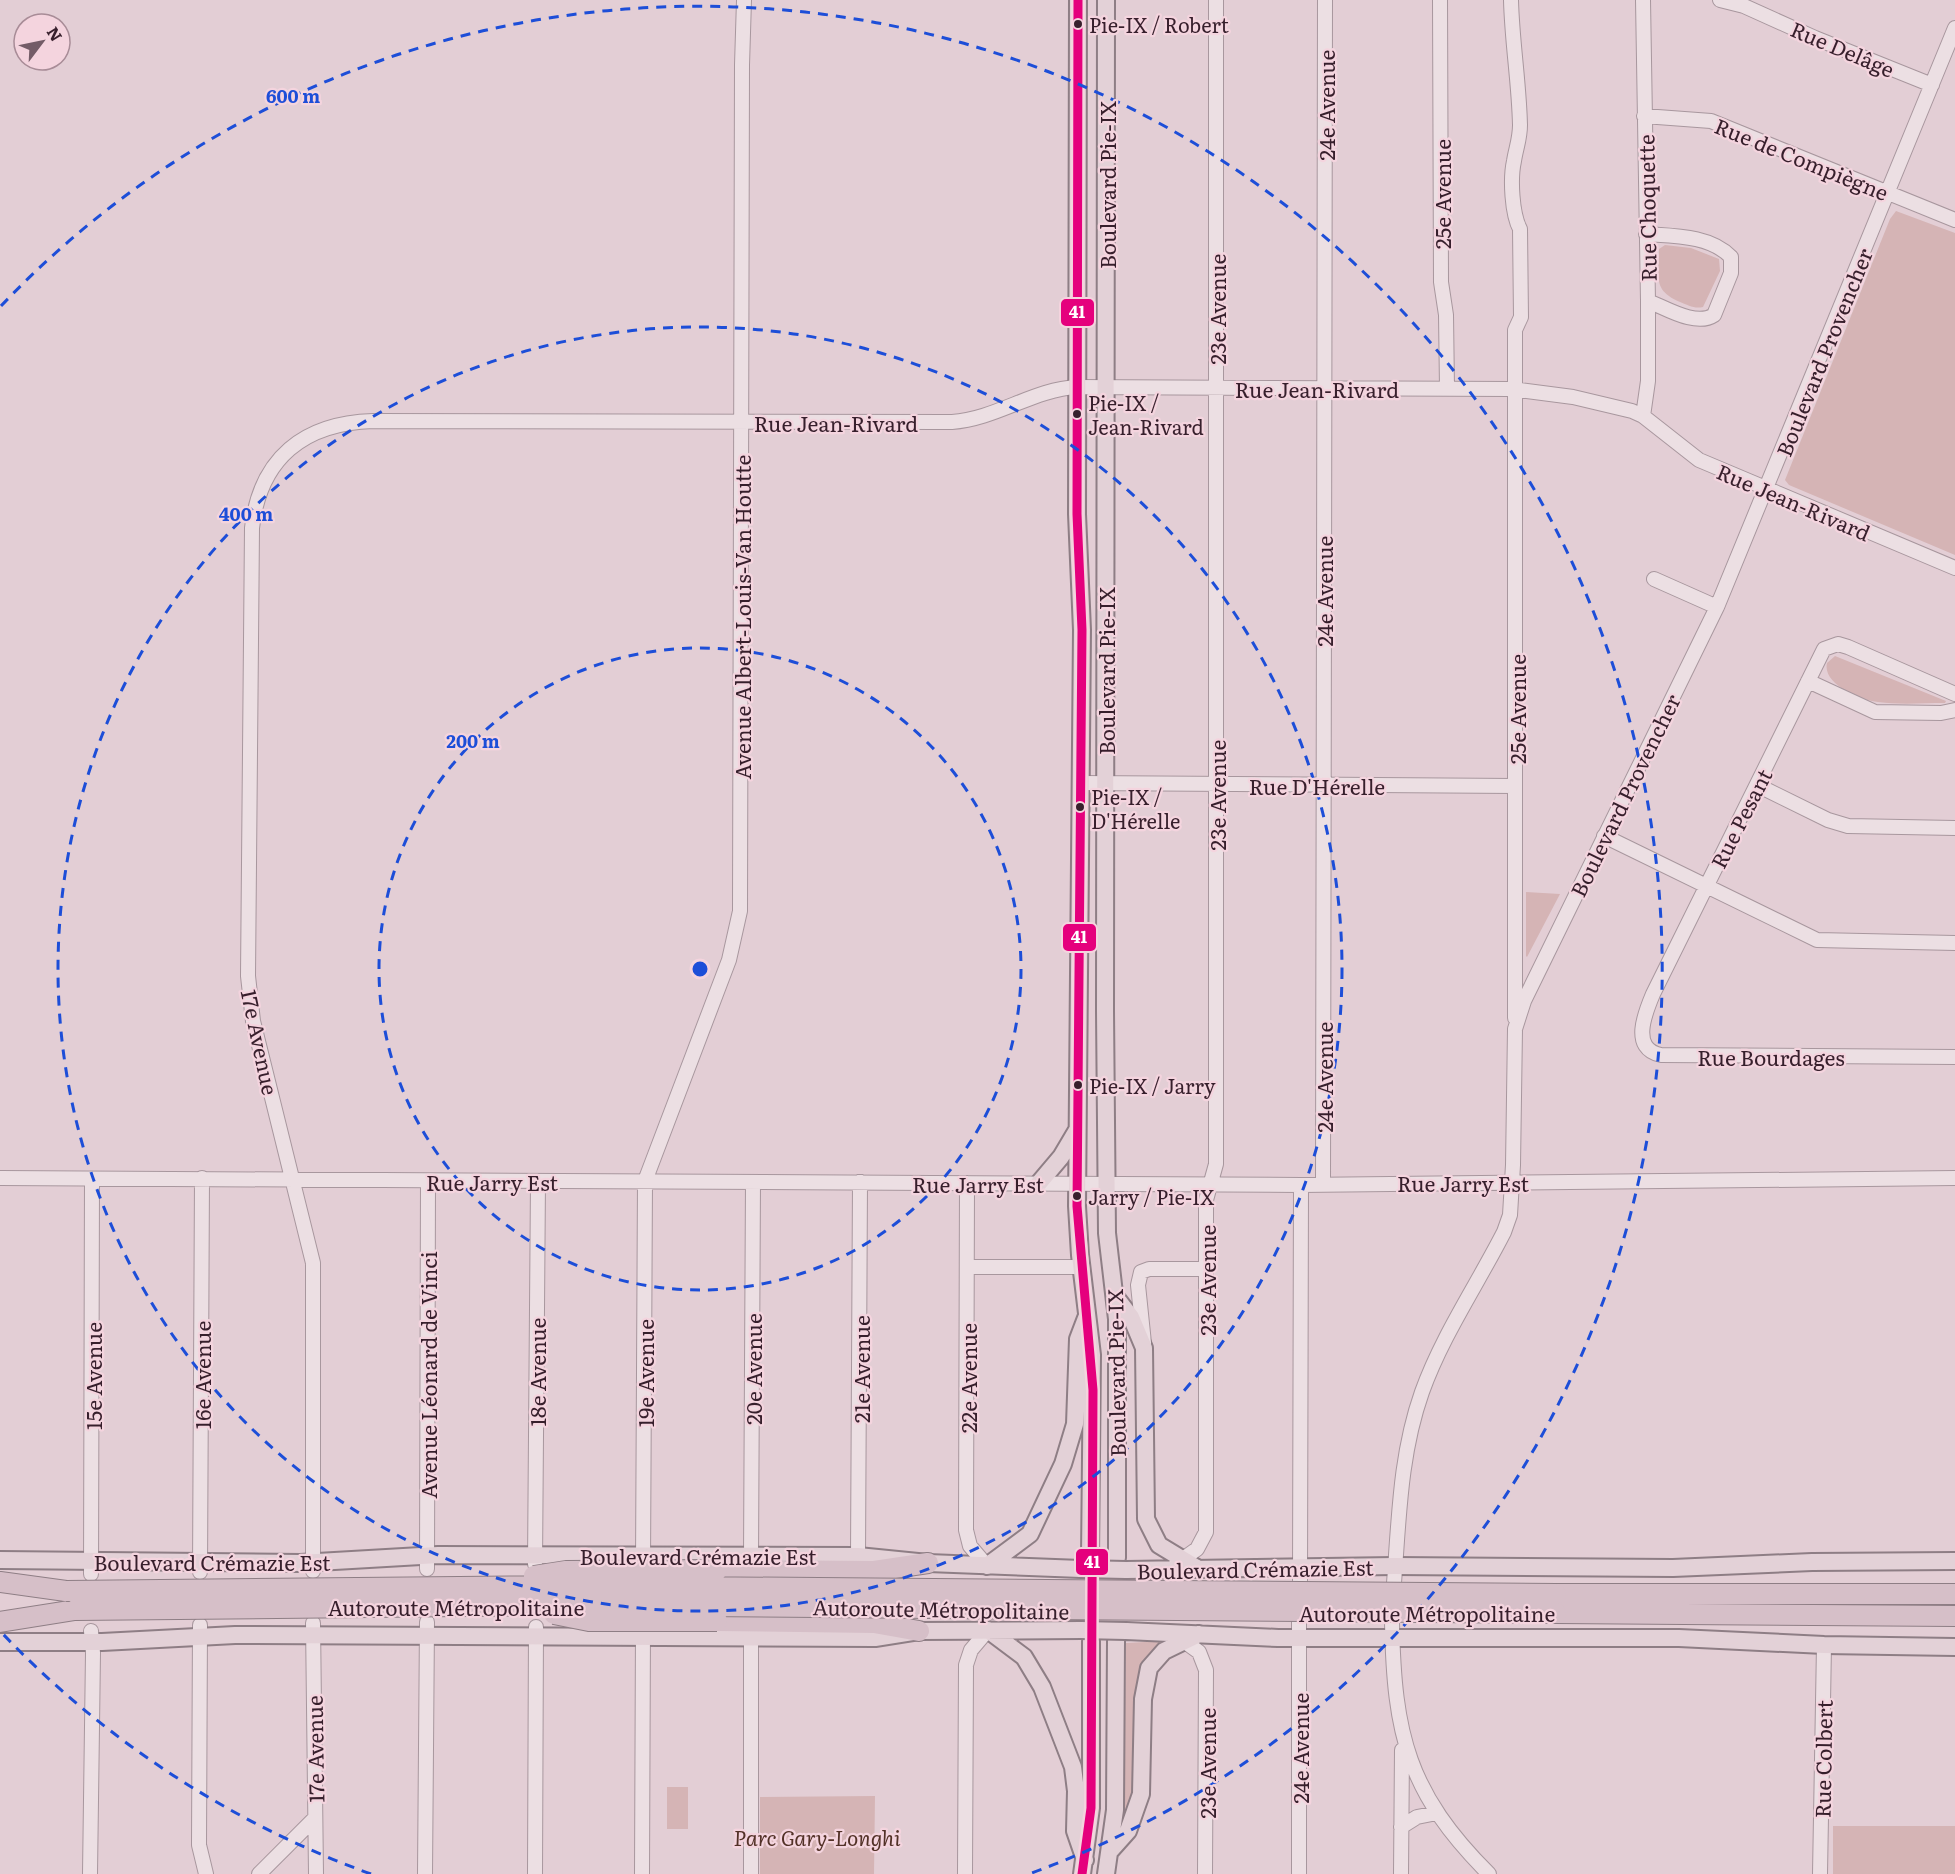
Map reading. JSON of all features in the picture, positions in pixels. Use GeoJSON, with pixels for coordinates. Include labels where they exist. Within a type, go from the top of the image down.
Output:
{"type":"FeatureCollection","features":[{"type":"Feature","properties":{"kind":"highway"},"geometry":{"type":"LineString","coordinates":[[469,1586],[566,1571],[874,1571],[928,1563]]}},
{"type":"Feature","properties":{"kind":"highway"},"geometry":{"type":"LineString","coordinates":[[0,1582],[66,1591]]}},
{"type":"Feature","properties":{"kind":"highway","name":"Autoroute Métropolitaine"},"geometry":{"type":"LineString","coordinates":[[0,1591],[469,1586],[1556,1603],[1955,1616]]}},
{"type":"Feature","properties":{"kind":"highway","name":"Autoroute Métropolitaine"},"geometry":{"type":"LineString","coordinates":[[0,1611],[504,1605],[1556,1603],[1955,1594]]}},
{"type":"Feature","properties":{"kind":"highway"},"geometry":{"type":"LineString","coordinates":[[504,1605],[589,1621],[874,1623],[918,1631]]}},
{"type":"Feature","properties":{"kind":"highway"},"geometry":{"type":"LineString","coordinates":[[0,1622],[75,1610]]}},
{"type":"Feature","properties":{"kind":"main road","name":"Boulevard Pie-IX"},"geometry":{"type":"LineString","coordinates":[[1078,0],[1077,514],[1082,630],[1082,783],[1077,1183],[1081,1267],[1093,1390],[1086,1564]]}},
{"type":"Feature","properties":{"kind":"main road","name":"Boulevard Pie-IX"},"geometry":{"type":"LineString","coordinates":[[1106,0],[1106,1184],[1107,1233],[1115,1296],[1121,1564]]}},
{"type":"Feature","properties":{"kind":"main road"},"geometry":{"type":"LineString","coordinates":[[1039,1183],[1060,1157],[1077,1130]]}},
{"type":"Feature","properties":{"kind":"main road"},"geometry":{"type":"LineString","coordinates":[[1115,1296],[1131,1317],[1144,1348],[1146,1519],[1159,1545],[1200,1569]]}},
{"type":"Feature","properties":{"kind":"main road"},"geometry":{"type":"LineString","coordinates":[[987,1566],[1030,1534],[1063,1464],[1075,1424],[1078,1339],[1087,1314]]}},
{"type":"Feature","properties":{"kind":"main road","name":"Boulevard Crémazie Est"},"geometry":{"type":"LineString","coordinates":[[0,1560],[91,1568],[200,1568],[313,1567],[536,1559],[858,1556],[987,1566],[1121,1564],[1166,1570],[1200,1569],[1300,1575],[1674,1568],[1812,1562],[1955,1562]]}},
{"type":"Feature","properties":{"kind":"main road"},"geometry":{"type":"LineString","coordinates":[[0,1642],[200,1630],[427,1628],[875,1638],[918,1631],[988,1630],[1086,1635],[1177,1636],[1201,1633],[1299,1630],[1392,1630],[1679,1638],[1824,1645],[1955,1647]]}},
{"type":"Feature","properties":{"kind":"main road"},"geometry":{"type":"LineString","coordinates":[[988,1630],[1024,1657],[1042,1687],[1073,1767],[1076,1831],[1083,1867]]}},
{"type":"Feature","properties":{"kind":"main road"},"geometry":{"type":"LineString","coordinates":[[1083,1867],[1091,1808],[1086,1635]]}},
{"type":"Feature","properties":{"kind":"main road"},"geometry":{"type":"LineString","coordinates":[[1106,1874],[1115,1810],[1121,1636]]}},
{"type":"Feature","properties":{"kind":"main road"},"geometry":{"type":"LineString","coordinates":[[1111,1850],[1128,1831],[1141,1794],[1143,1699],[1147,1673],[1160,1654],[1177,1636]]}},
{"type":"Feature","properties":{"kind":"street","name":"Avenue Albert-Louis-Van Houtte"},"geometry":{"type":"LineString","coordinates":[[645,1181],[729,960],[740,910],[744,0]]}},
{"type":"Feature","properties":{"kind":"street","name":"23e Avenue"},"geometry":{"type":"LineString","coordinates":[[1166,1570],[1197,1549],[1206,1532],[1206,1200],[1216,1164],[1216,0]]}},
{"type":"Feature","properties":{"kind":"street","name":"24e Avenue"},"geometry":{"type":"LineString","coordinates":[[1323,1183],[1325,0]]}},
{"type":"Feature","properties":{"kind":"street","name":"25e Avenue"},"geometry":{"type":"LineString","coordinates":[[1440,0],[1441,282],[1446,315],[1447,388]]}},
{"type":"Feature","properties":{"kind":"street","name":"25e Avenue"},"geometry":{"type":"LineString","coordinates":[[1511,0],[1512,47],[1518,65],[1520,123],[1520,143],[1513,162],[1514,218],[1520,229],[1521,317],[1515,330],[1517,390],[1515,1029]]}},
{"type":"Feature","properties":{"kind":"street","name":"Rue Choquette"},"geometry":{"type":"LineString","coordinates":[[1643,0],[1648,301],[1648,381],[1643,416]]}},
{"type":"Feature","properties":{"kind":"street","name":"Rue Delâge"},"geometry":{"type":"LineString","coordinates":[[1720,0],[1744,6],[1815,38],[1932,85]]}},
{"type":"Feature","properties":{"kind":"street","name":"Boulevard Provencher"},"geometry":{"type":"LineString","coordinates":[[1394,1574],[1399,1491],[1409,1438],[1422,1392],[1450,1331],[1504,1232],[1510,1215],[1515,1029],[1536,975],[1717,607],[1955,28]]}},
{"type":"Feature","properties":{"kind":"street","name":"Rue de Compiègne"},"geometry":{"type":"LineString","coordinates":[[1644,116],[1711,121],[1955,220]]}},
{"type":"Feature","properties":{"kind":"street"},"geometry":{"type":"LineString","coordinates":[[1646,234],[1689,237],[1717,247],[1731,257],[1733,266],[1714,315],[1708,319],[1702,321],[1695,319],[1648,301]]}},
{"type":"Feature","properties":{"kind":"street","name":"Rue Jean-Rivard"},"geometry":{"type":"LineString","coordinates":[[267,475],[286,452],[304,438],[334,425],[353,422],[961,421],[996,412],[1061,389],[1077,387],[1517,390],[1596,401],[1643,416],[1699,460],[1955,568]]}},
{"type":"Feature","properties":{"kind":"street","name":"17e Avenue"},"geometry":{"type":"LineString","coordinates":[[267,475],[256,502],[252,528],[248,976],[253,1021],[313,1263],[313,1567]]}},
{"type":"Feature","properties":{"kind":"street"},"geometry":{"type":"LineString","coordinates":[[1654,579],[1717,607]]}},
{"type":"Feature","properties":{"kind":"street","name":"Rue Pesant"},"geometry":{"type":"LineString","coordinates":[[1653,994],[1824,649],[1831,646],[1848,647],[1955,694]]}},
{"type":"Feature","properties":{"kind":"street"},"geometry":{"type":"LineString","coordinates":[[1808,681],[1875,712],[1941,713],[1955,710]]}},
{"type":"Feature","properties":{"kind":"street","name":"Rue D'Hérelle"},"geometry":{"type":"LineString","coordinates":[[1082,783],[1515,786]]}},
{"type":"Feature","properties":{"kind":"street"},"geometry":{"type":"LineString","coordinates":[[1757,785],[1828,820],[1848,826],[1955,828]]}},
{"type":"Feature","properties":{"kind":"street"},"geometry":{"type":"LineString","coordinates":[[1604,836],[1818,940],[1955,942]]}},
{"type":"Feature","properties":{"kind":"street","name":"Rue Bourdages"},"geometry":{"type":"LineString","coordinates":[[1653,994],[1642,1029],[1646,1048],[1653,1054],[1955,1057]]}},
{"type":"Feature","properties":{"kind":"street","name":"Rue Jarry Est"},"geometry":{"type":"LineString","coordinates":[[0,1178],[1301,1185],[1955,1178]]}},
{"type":"Feature","properties":{"kind":"street","name":"16e Avenue"},"geometry":{"type":"LineString","coordinates":[[200,1568],[202,1178]]}},
{"type":"Feature","properties":{"kind":"street","name":"15e Avenue"},"geometry":{"type":"LineString","coordinates":[[91,1568],[92,1179]]}},
{"type":"Feature","properties":{"kind":"street","name":"Avenue Léonard de Vinci"},"geometry":{"type":"LineString","coordinates":[[427,1562],[428,1181]]}},
{"type":"Feature","properties":{"kind":"street","name":"18e Avenue"},"geometry":{"type":"LineString","coordinates":[[536,1559],[538,1181]]}},
{"type":"Feature","properties":{"kind":"street","name":"19e Avenue"},"geometry":{"type":"LineString","coordinates":[[643,1559],[645,1181]]}},
{"type":"Feature","properties":{"kind":"street","name":"20e Avenue"},"geometry":{"type":"LineString","coordinates":[[751,1556],[753,1182]]}},
{"type":"Feature","properties":{"kind":"street","name":"21e Avenue"},"geometry":{"type":"LineString","coordinates":[[858,1556],[860,1182]]}},
{"type":"Feature","properties":{"kind":"street","name":"22e Avenue"},"geometry":{"type":"LineString","coordinates":[[967,1183],[966,1530],[970,1546],[987,1566]]}},
{"type":"Feature","properties":{"kind":"street"},"geometry":{"type":"LineString","coordinates":[[1300,1575],[1301,1185]]}},
{"type":"Feature","properties":{"kind":"street"},"geometry":{"type":"LineString","coordinates":[[968,1267],[1081,1267]]}},
{"type":"Feature","properties":{"kind":"street"},"geometry":{"type":"LineString","coordinates":[[1144,1348],[1138,1285],[1141,1272],[1149,1269],[1206,1269]]}},
{"type":"Feature","properties":{"kind":"street"},"geometry":{"type":"LineString","coordinates":[[425,1874],[427,1628]]}},
{"type":"Feature","properties":{"kind":"street","name":"17e Avenue"},"geometry":{"type":"LineString","coordinates":[[313,1629],[316,1874]]}},
{"type":"Feature","properties":{"kind":"street"},"geometry":{"type":"LineString","coordinates":[[200,1630],[199,1845],[206,1874]]}},
{"type":"Feature","properties":{"kind":"street"},"geometry":{"type":"LineString","coordinates":[[965,1874],[966,1665],[970,1650],[988,1630]]}},
{"type":"Feature","properties":{"kind":"street","name":"24e Avenue"},"geometry":{"type":"LineString","coordinates":[[1299,1630],[1299,1874]]}},
{"type":"Feature","properties":{"kind":"street"},"geometry":{"type":"LineString","coordinates":[[1392,1630],[1403,1738],[1401,1874]]}},
{"type":"Feature","properties":{"kind":"street"},"geometry":{"type":"LineString","coordinates":[[535,1874],[536,1632]]}},
{"type":"Feature","properties":{"kind":"street"},"geometry":{"type":"LineString","coordinates":[[642,1874],[643,1632]]}},
{"type":"Feature","properties":{"kind":"street","name":"23e Avenue"},"geometry":{"type":"LineString","coordinates":[[1177,1636],[1202,1656],[1206,1670],[1206,1874]]}},
{"type":"Feature","properties":{"kind":"street"},"geometry":{"type":"LineString","coordinates":[[90,1874],[91,1637]]}},
{"type":"Feature","properties":{"kind":"street"},"geometry":{"type":"LineString","coordinates":[[751,1637],[751,1874]]}},
{"type":"Feature","properties":{"kind":"street","name":"Rue Colbert"},"geometry":{"type":"LineString","coordinates":[[1820,1874],[1824,1645]]}},
{"type":"Feature","properties":{"kind":"street"},"geometry":{"type":"LineString","coordinates":[[1403,1738],[1414,1773],[1437,1813],[1453,1835],[1489,1874]]}},
{"type":"Feature","properties":{"kind":"street"},"geometry":{"type":"LineString","coordinates":[[1401,1827],[1417,1817],[1437,1813]]}},
{"type":"Feature","properties":{"kind":"street"},"geometry":{"type":"LineString","coordinates":[[259,1874],[315,1818]]}},
{"type":"Feature","properties":{"kind":"green space"},"geometry":{"type":"Polygon","coordinates":[[[1896,211],[1955,233],[1955,555],[1789,485],[1785,480],[1890,219],[1896,211]]]}},
{"type":"Feature","properties":{"kind":"green space"},"geometry":{"type":"Polygon","coordinates":[[[1665,245],[1691,248],[1719,259],[1720,271],[1703,307],[1694,307],[1680,302],[1665,293],[1661,287],[1658,275],[1659,249],[1665,245]]]}},
{"type":"Feature","properties":{"kind":"green space"},"geometry":{"type":"Polygon","coordinates":[[[1835,656],[1946,701],[1945,703],[1895,703],[1862,698],[1844,690],[1830,678],[1827,663],[1835,656]]]}},
{"type":"Feature","properties":{"kind":"green space"},"geometry":{"type":"Polygon","coordinates":[[[1526,892],[1560,894],[1527,957],[1526,956],[1526,892]]]}},
{"type":"Feature","properties":{"kind":"green space"},"geometry":{"type":"Polygon","coordinates":[[[1163,1641],[1157,1648],[1136,1791],[1123,1824],[1126,1643],[1163,1641]]]}},
{"type":"Feature","properties":{"kind":"green space"},"geometry":{"type":"Polygon","coordinates":[[[667,1787],[688,1787],[688,1829],[667,1829],[667,1787]]]}},
{"type":"Feature","properties":{"kind":"green space","name":"Parc Gary-Longhi"},"geometry":{"type":"Polygon","coordinates":[[[875,1796],[874,1874],[760,1874],[760,1797],[875,1796]]]}},
{"type":"Feature","properties":{"kind":"green space"},"geometry":{"type":"Polygon","coordinates":[[[1833,1826],[1955,1826],[1955,1874],[1833,1874],[1833,1826]]]}},
{"type":"Feature","properties":{"kind":"transit line","name":"41"},"geometry":{"type":"LineString","coordinates":[[1078,0],[1077,514],[1082,630],[1077,1206],[1093,1390],[1091,1808],[1082,1874]]}},
{"type":"Feature","properties":{"kind":"place","name":"Pie-IX / Robert"},"geometry":{"type":"Point","coordinates":[1078,24]}},
{"type":"Feature","properties":{"kind":"place","name":"Pie-IX / Jean-Rivard"},"geometry":{"type":"Point","coordinates":[1077,414]}},
{"type":"Feature","properties":{"kind":"place","name":"Pie-IX / D'Hérelle"},"geometry":{"type":"Point","coordinates":[1080,807]}},
{"type":"Feature","properties":{"kind":"place","name":"Pie-IX / Jarry"},"geometry":{"type":"Point","coordinates":[1078,1085]}},
{"type":"Feature","properties":{"kind":"place","name":"Jarry / Pie-IX"},"geometry":{"type":"Point","coordinates":[1077,1196]}}]}
